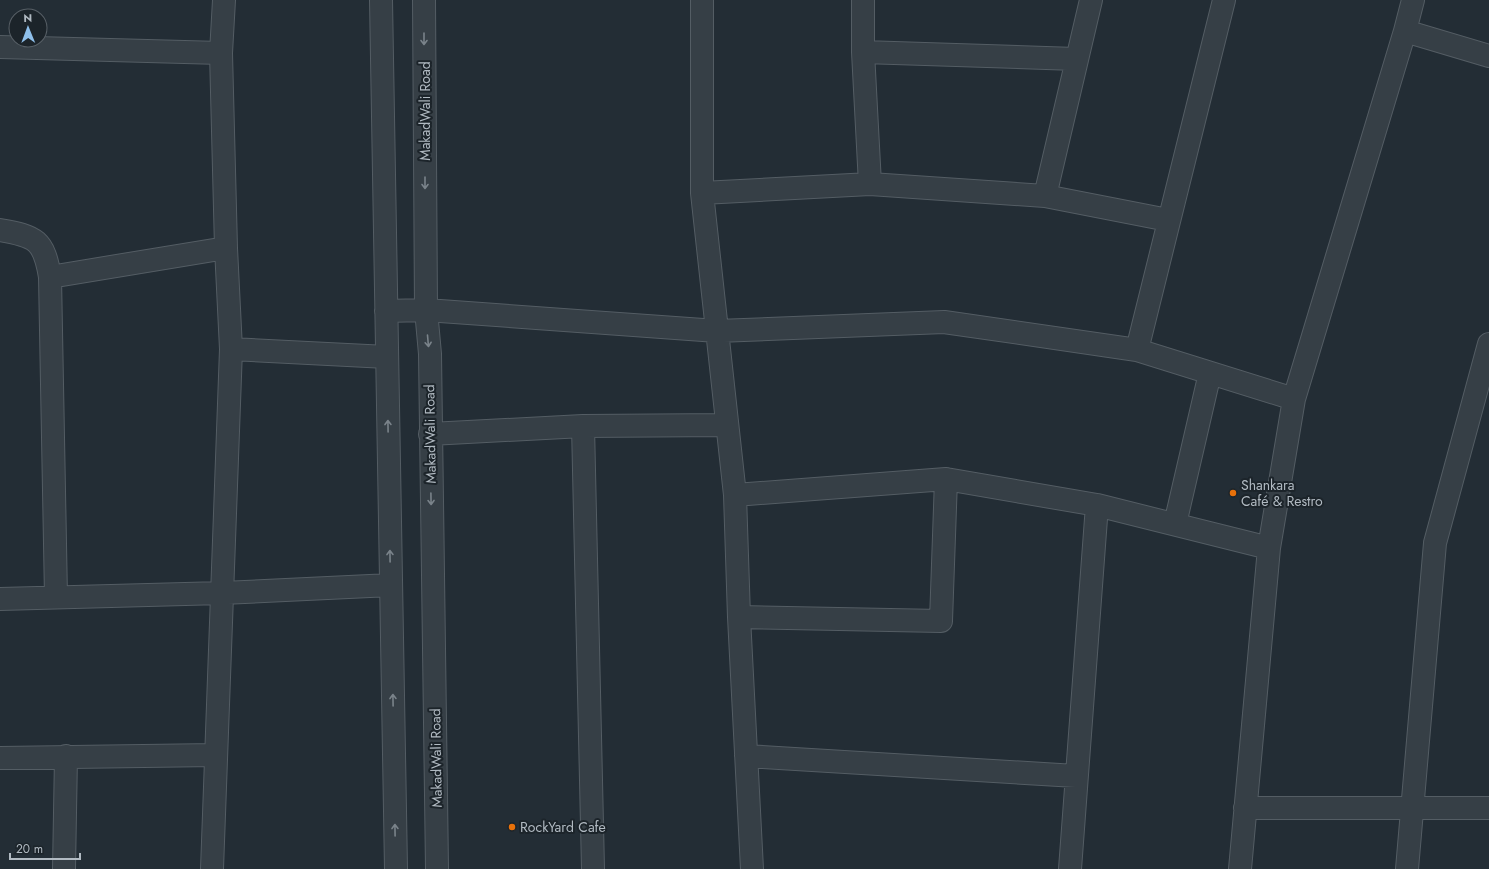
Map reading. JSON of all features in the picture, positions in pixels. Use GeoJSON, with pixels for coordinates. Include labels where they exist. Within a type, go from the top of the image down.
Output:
{"type":"FeatureCollection","features":[{"type":"Feature","properties":{"kind":"street"},"geometry":{"type":"LineString","coordinates":[[212,869],[231,349],[226,248],[220,53],[224,0]]}},
{"type":"Feature","properties":{"kind":"street"},"geometry":{"type":"LineString","coordinates":[[381,0],[396,869]]}},
{"type":"Feature","properties":{"kind":"street","name":"MakadWali Road"},"geometry":{"type":"LineString","coordinates":[[424,0],[426,310],[430,354],[437,869]]}},
{"type":"Feature","properties":{"kind":"street"},"geometry":{"type":"LineString","coordinates":[[702,0],[702,193],[735,495],[739,617],[752,869]]}},
{"type":"Feature","properties":{"kind":"street"},"geometry":{"type":"LineString","coordinates":[[863,0],[863,52],[870,184]]}},
{"type":"Feature","properties":{"kind":"street"},"geometry":{"type":"LineString","coordinates":[[1045,196],[1091,0]]}},
{"type":"Feature","properties":{"kind":"street"},"geometry":{"type":"LineString","coordinates":[[1137,350],[1168,220],[1224,0]]}},
{"type":"Feature","properties":{"kind":"street"},"geometry":{"type":"LineString","coordinates":[[1240,869],[1269,548],[1294,399],[1413,0]]}},
{"type":"Feature","properties":{"kind":"street"},"geometry":{"type":"LineString","coordinates":[[1405,31],[1489,56]]}},
{"type":"Feature","properties":{"kind":"street"},"geometry":{"type":"LineString","coordinates":[[0,47],[220,53]]}},
{"type":"Feature","properties":{"kind":"street"},"geometry":{"type":"LineString","coordinates":[[863,52],[1076,59]]}},
{"type":"Feature","properties":{"kind":"street"},"geometry":{"type":"LineString","coordinates":[[702,193],[870,184],[1045,196],[1168,220]]}},
{"type":"Feature","properties":{"kind":"street"},"geometry":{"type":"LineString","coordinates":[[0,230],[21,233],[36,240],[43,248],[47,259],[50,277],[56,597]]}},
{"type":"Feature","properties":{"kind":"street"},"geometry":{"type":"LineString","coordinates":[[50,277],[226,248]]}},
{"type":"Feature","properties":{"kind":"street"},"geometry":{"type":"LineString","coordinates":[[386,311],[426,310],[718,332],[944,322],[1137,350],[1294,399]]}},
{"type":"Feature","properties":{"kind":"street"},"geometry":{"type":"LineString","coordinates":[[1407,869],[1435,543],[1483,391],[1489,344]]}},
{"type":"Feature","properties":{"kind":"street"},"geometry":{"type":"LineString","coordinates":[[231,349],[387,357]]}},
{"type":"Feature","properties":{"kind":"street"},"geometry":{"type":"LineString","coordinates":[[1175,524],[1210,373]]}},
{"type":"Feature","properties":{"kind":"street"},"geometry":{"type":"LineString","coordinates":[[430,434],[583,426],[727,425]]}},
{"type":"Feature","properties":{"kind":"street"},"geometry":{"type":"LineString","coordinates":[[583,426],[593,869]]}},
{"type":"Feature","properties":{"kind":"street"},"geometry":{"type":"LineString","coordinates":[[735,495],[946,479],[1096,505],[1269,548]]}},
{"type":"Feature","properties":{"kind":"street"},"geometry":{"type":"LineString","coordinates":[[739,617],[941,621],[946,479]]}},
{"type":"Feature","properties":{"kind":"street"},"geometry":{"type":"LineString","coordinates":[[1070,869],[1096,505]]}},
{"type":"Feature","properties":{"kind":"street"},"geometry":{"type":"LineString","coordinates":[[0,599],[222,593],[391,585]]}},
{"type":"Feature","properties":{"kind":"street"},"geometry":{"type":"LineString","coordinates":[[0,758],[215,755]]}},
{"type":"Feature","properties":{"kind":"street"},"geometry":{"type":"LineString","coordinates":[[64,869],[66,756]]}},
{"type":"Feature","properties":{"kind":"street"},"geometry":{"type":"LineString","coordinates":[[746,756],[1076,776]]}},
{"type":"Feature","properties":{"kind":"street"},"geometry":{"type":"LineString","coordinates":[[1245,808],[1489,808]]}},
{"type":"Feature","properties":{"kind":"place","name":"Shankara Café & Restro"},"geometry":{"type":"Point","coordinates":[1233,493]}},
{"type":"Feature","properties":{"kind":"place","name":"RockYard Cafe"},"geometry":{"type":"Point","coordinates":[512,827]}}]}
